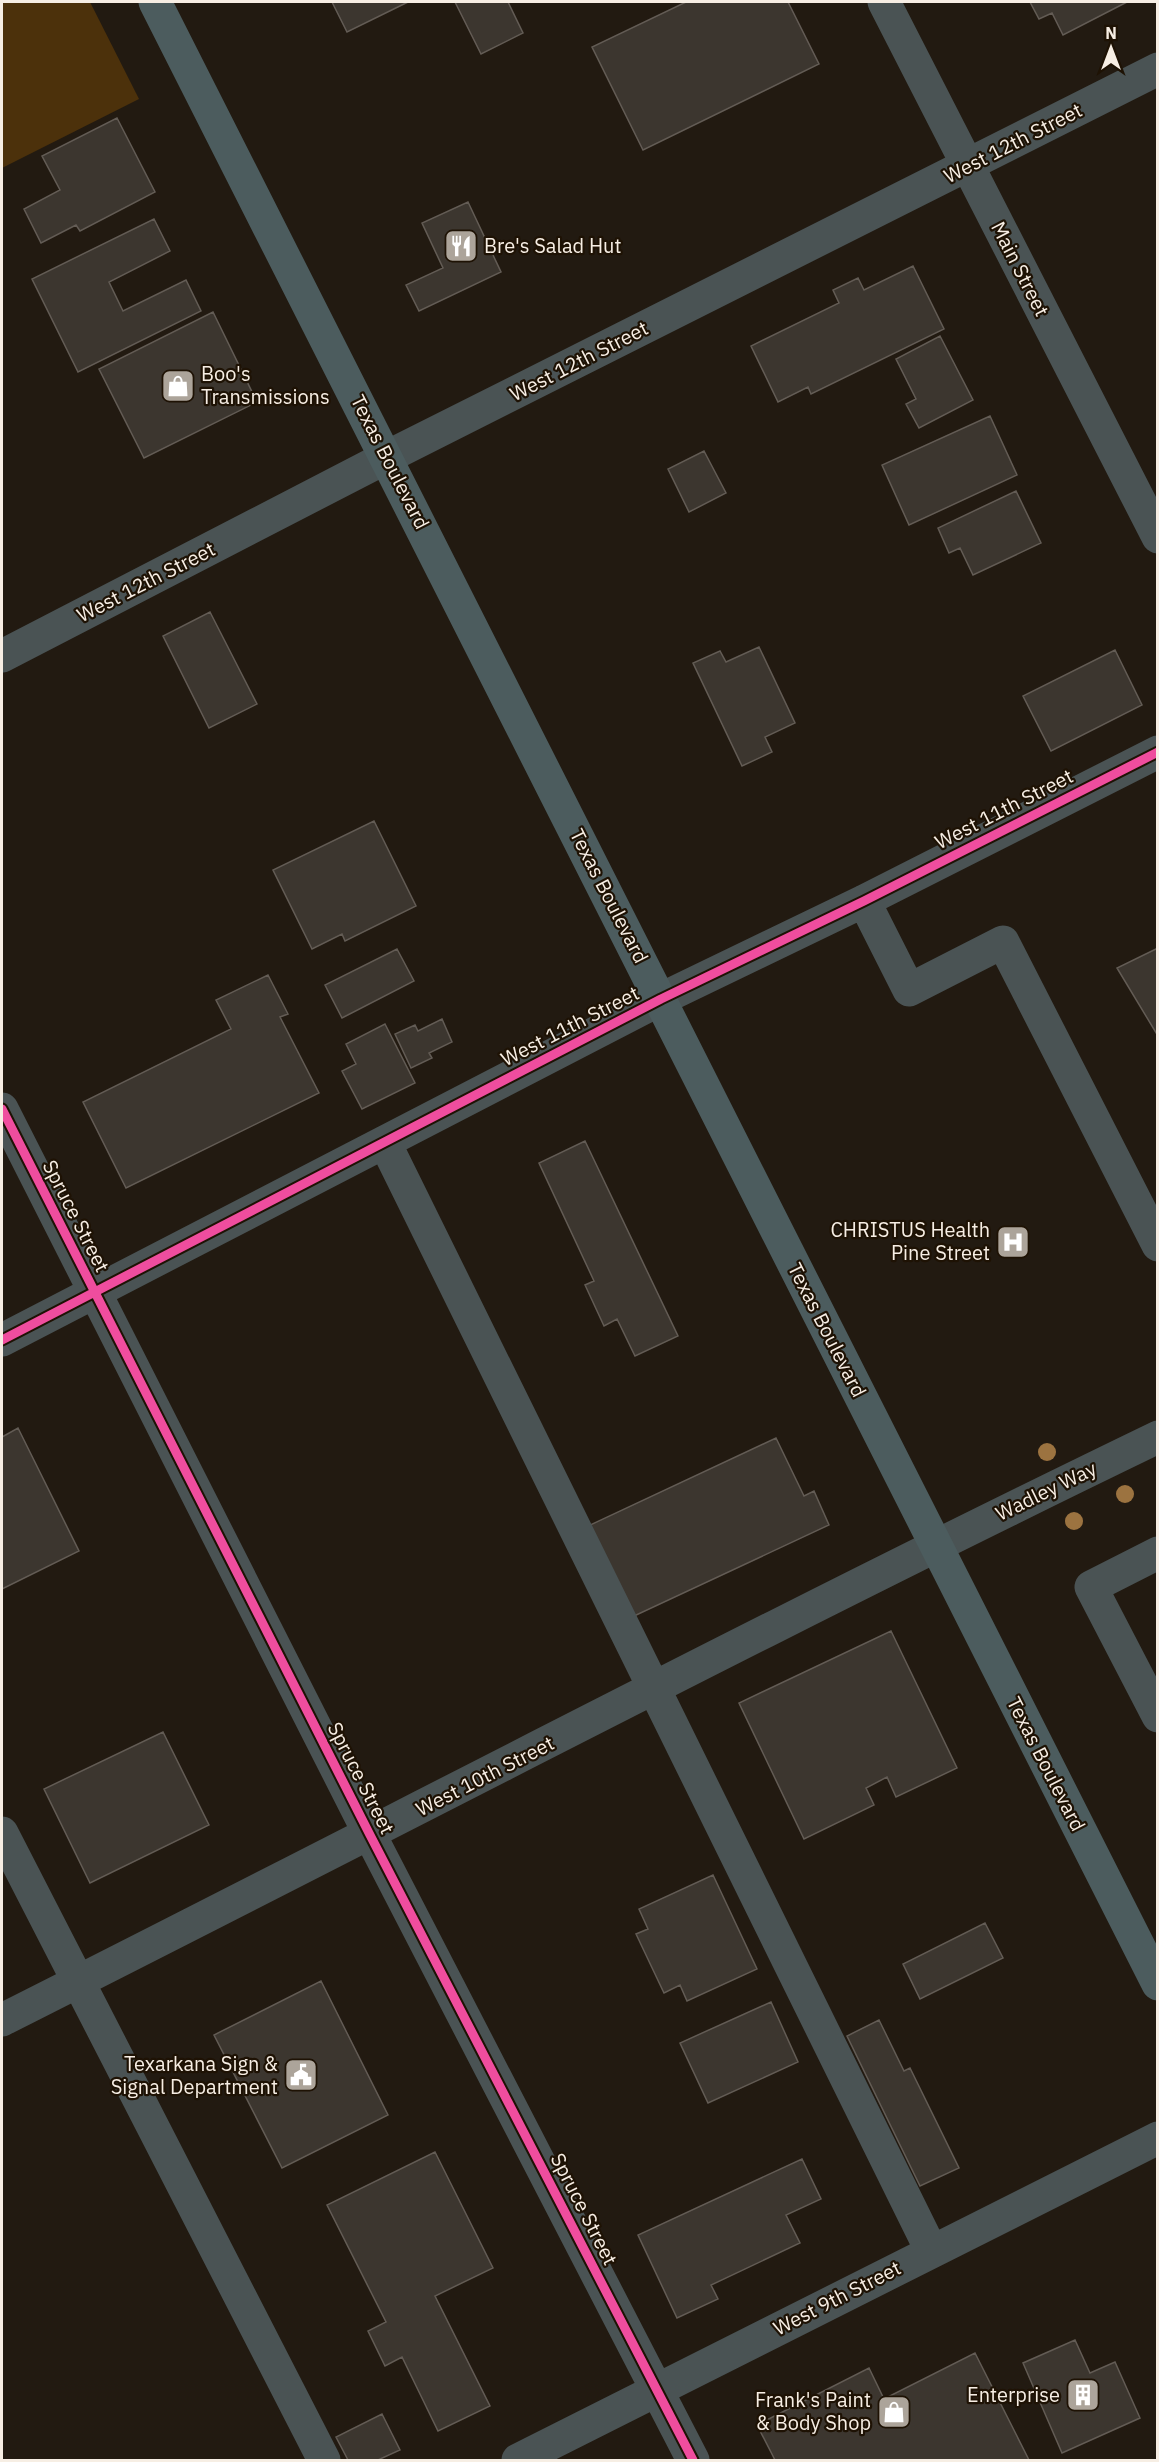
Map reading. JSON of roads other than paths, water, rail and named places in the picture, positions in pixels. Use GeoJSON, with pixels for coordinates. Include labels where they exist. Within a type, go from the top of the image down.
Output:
{"type":"FeatureCollection","features":[{"type":"Feature","properties":{"kind":"main road","name":"Texas Boulevard"},"geometry":{"type":"LineString","coordinates":[[155,2],[387,456],[934,1545],[1158,1984]]}},
{"type":"Feature","properties":{"kind":"street","name":"Main Street"},"geometry":{"type":"LineString","coordinates":[[884,2],[1158,537]]}},
{"type":"Feature","properties":{"kind":"street","name":"West 12th Street"},"geometry":{"type":"LineString","coordinates":[[2,656],[387,456],[967,167],[1158,69]]}},
{"type":"Feature","properties":{"kind":"street","name":"West 11th Street"},"geometry":{"type":"LineString","coordinates":[[2,1340],[661,999],[864,901],[1158,752]]}},
{"type":"Feature","properties":{"kind":"street"},"geometry":{"type":"LineString","coordinates":[[864,901],[909,990],[1003,942],[1158,1245]]}},
{"type":"Feature","properties":{"kind":"street","name":"Spruce Street"},"geometry":{"type":"LineString","coordinates":[[2,1109],[370,1835],[693,2460]]}},
{"type":"Feature","properties":{"kind":"street"},"geometry":{"type":"LineString","coordinates":[[385,1143],[931,2250]]}},
{"type":"Feature","properties":{"kind":"street","name":"Wadley Way"},"geometry":{"type":"LineString","coordinates":[[934,1545],[1158,1437]]}},
{"type":"Feature","properties":{"kind":"street","name":"West 10th Street"},"geometry":{"type":"LineString","coordinates":[[2,2020],[370,1835],[934,1545]]}},
{"type":"Feature","properties":{"kind":"street"},"geometry":{"type":"LineString","coordinates":[[1158,1553],[1091,1587],[1158,1716]]}},
{"type":"Feature","properties":{"kind":"street"},"geometry":{"type":"LineString","coordinates":[[2,1833],[324,2460]]}},
{"type":"Feature","properties":{"kind":"street","name":"West 9th Street"},"geometry":{"type":"LineString","coordinates":[[518,2460],[658,2391],[931,2250],[1158,2138]]}},
{"type":"Feature","properties":{"kind":"place","name":"Bre's Salad Hut"},"geometry":{"type":"Point","coordinates":[461,246]}},
{"type":"Feature","properties":{"kind":"place","name":"Boo's Transmissions"},"geometry":{"type":"Point","coordinates":[178,386]}},
{"type":"Feature","properties":{"kind":"place","name":"CHRISTUS Health Pine Street"},"geometry":{"type":"Point","coordinates":[1013,1242]}},
{"type":"Feature","properties":{"kind":"place","name":"Texarkana Sign & Signal Department"},"geometry":{"type":"Point","coordinates":[301,2075]}},
{"type":"Feature","properties":{"kind":"place","name":"Enterprise"},"geometry":{"type":"Point","coordinates":[1083,2395]}},
{"type":"Feature","properties":{"kind":"place","name":"Frank's Paint & Body Shop"},"geometry":{"type":"Point","coordinates":[894,2412]}}]}
